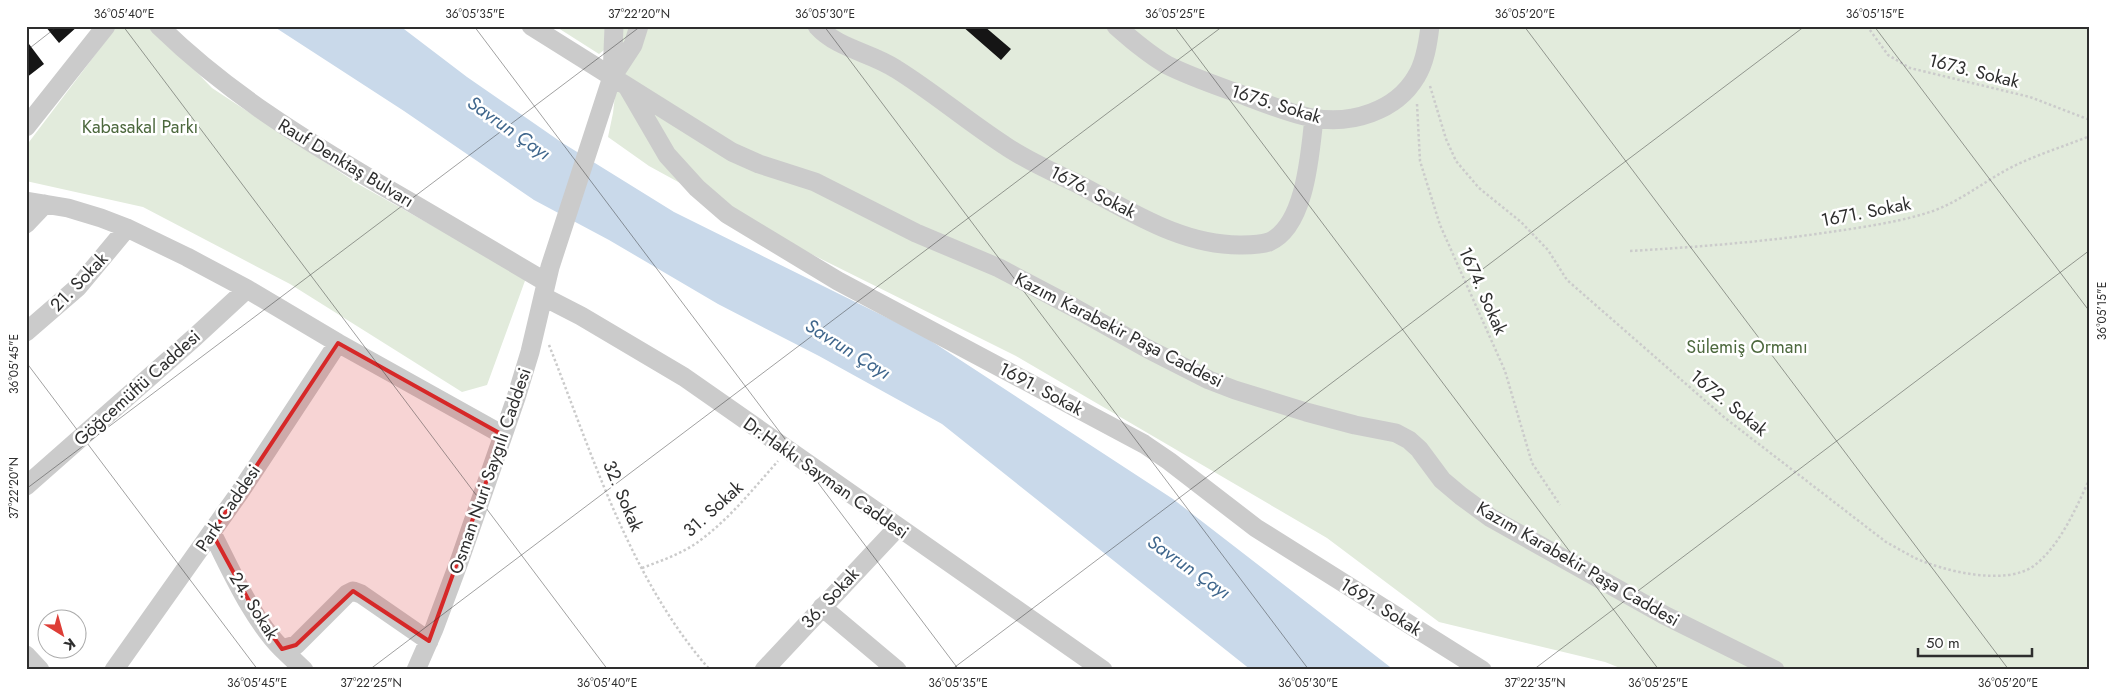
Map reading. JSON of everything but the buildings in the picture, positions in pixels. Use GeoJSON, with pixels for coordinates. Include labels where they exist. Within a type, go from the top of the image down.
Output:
{"type":"FeatureCollection","features":[{"type":"Feature","properties":{"kind":"street"},"geometry":{"type":"LineString","coordinates":[[26,126],[106,26]]}},
{"type":"Feature","properties":{"kind":"street","name":"Rauf Denktaş Bulvarı"},"geometry":{"type":"LineString","coordinates":[[159,26],[200,65],[265,114],[308,142],[546,282]]}},
{"type":"Feature","properties":{"kind":"street","name":"Kazım Karabekir Paşa Caddesi"},"geometry":{"type":"LineString","coordinates":[[531,26],[732,152],[759,164],[815,182],[910,230],[999,268],[1209,380],[1235,390],[1355,426],[1396,433],[1409,440],[1419,449],[1442,480],[1491,518],[1664,615],[1775,670]]}},
{"type":"Feature","properties":{"kind":"street"},"geometry":{"type":"LineString","coordinates":[[614,26],[619,81]]}},
{"type":"Feature","properties":{"kind":"street"},"geometry":{"type":"LineString","coordinates":[[619,81],[639,26]]}},
{"type":"Feature","properties":{"kind":"street","name":"1676. Sokak"},"geometry":{"type":"LineString","coordinates":[[817,26],[844,47],[868,54],[897,69],[1006,147],[1160,227],[1191,239],[1212,244],[1251,245],[1268,242],[1285,228],[1299,203],[1304,185],[1314,118]]}},
{"type":"Feature","properties":{"kind":"street","name":"1675. Sokak"},"geometry":{"type":"LineString","coordinates":[[1116,26],[1152,55],[1167,64],[1208,83],[1294,114],[1314,118],[1345,119],[1373,113],[1401,95],[1420,70]]}},
{"type":"Feature","properties":{"kind":"street"},"geometry":{"type":"LineString","coordinates":[[1134,26],[1152,55]]}},
{"type":"Feature","properties":{"kind":"street"},"geometry":{"type":"LineString","coordinates":[[1420,70],[1430,26]]}},
{"type":"Feature","properties":{"kind":"street","name":"Osman Nuri Saygılı Caddesi"},"geometry":{"type":"LineString","coordinates":[[416,670],[459,562],[519,389],[546,282],[604,96],[619,81]]}},
{"type":"Feature","properties":{"kind":"street","name":"1691. Sokak"},"geometry":{"type":"LineString","coordinates":[[619,81],[667,156],[696,188],[745,227],[846,285],[1144,444],[1256,528],[1482,670]]}},
{"type":"Feature","properties":{"kind":"street"},"geometry":{"type":"LineString","coordinates":[[26,224],[35,203],[84,212],[128,228],[246,289],[338,343],[503,435]]}},
{"type":"Feature","properties":{"kind":"street","name":"21. Sokak"},"geometry":{"type":"LineString","coordinates":[[26,332],[78,287],[128,228]]}},
{"type":"Feature","properties":{"kind":"street","name":"Dr.Hakkı Sayman Caddesi"},"geometry":{"type":"LineString","coordinates":[[546,282],[590,321],[684,377],[897,528],[1103,670]]}},
{"type":"Feature","properties":{"kind":"street","name":"Göğcemüftü Caddesi"},"geometry":{"type":"LineString","coordinates":[[26,486],[195,337],[246,289]]}},
{"type":"Feature","properties":{"kind":"street","name":"Park Caddesi"},"geometry":{"type":"LineString","coordinates":[[114,670],[212,533],[338,343]]}},
{"type":"Feature","properties":{"kind":"street","name":"36. Sokak"},"geometry":{"type":"LineString","coordinates":[[764,670],[897,528]]}},
{"type":"Feature","properties":{"kind":"street","name":"24. Sokak"},"geometry":{"type":"LineString","coordinates":[[212,533],[265,629],[282,649],[296,645],[347,594],[353,591],[361,594],[429,641]]}},
{"type":"Feature","properties":{"kind":"street"},"geometry":{"type":"LineString","coordinates":[[822,607],[898,670]]}},
{"type":"Feature","properties":{"kind":"street"},"geometry":{"type":"LineString","coordinates":[[282,649],[304,670]]}},
{"type":"Feature","properties":{"kind":"street"},"geometry":{"type":"LineString","coordinates":[[26,655],[40,670]]}},
{"type":"Feature","properties":{"kind":"path","name":"1673. Sokak"},"geometry":{"type":"LineString","coordinates":[[1867,26],[1888,55],[1910,68],[2030,98],[2090,120]]}},
{"type":"Feature","properties":{"kind":"path","name":"1672. Sokak"},"geometry":{"type":"LineString","coordinates":[[1420,70],[1456,161],[1479,188],[1521,222],[1548,250],[1567,280],[1725,418],[1886,542],[1914,558],[1948,569],[2002,576],[2021,572],[2033,567],[2045,556],[2057,540],[2090,478]]}},
{"type":"Feature","properties":{"kind":"path","name":"1674. Sokak"},"geometry":{"type":"LineString","coordinates":[[1420,70],[1420,161],[1440,225],[1504,372],[1532,463],[1560,505]]}},
{"type":"Feature","properties":{"kind":"path","name":"1671. Sokak"},"geometry":{"type":"LineString","coordinates":[[1630,251],[1778,240],[1854,229],[1910,217],[1934,210],[1968,194],[2016,165],[2090,136]]}},
{"type":"Feature","properties":{"kind":"path","name":"32. Sokak"},"geometry":{"type":"LineString","coordinates":[[538,318],[608,494],[642,568],[666,612],[710,670]]}},
{"type":"Feature","properties":{"kind":"path","name":"31. Sokak"},"geometry":{"type":"LineString","coordinates":[[642,568],[678,554],[701,540],[737,507],[787,450]]}},
{"type":"Feature","properties":{"kind":"highlighted area"},"geometry":{"type":"Polygon","coordinates":[[[338,343],[503,435],[429,641],[353,591],[296,645],[282,649],[254,610],[212,533],[338,343]]]}},
{"type":"Feature","properties":{"kind":"green space","name":"Kabasakal Parkı"},"geometry":{"type":"Polygon","coordinates":[[[117,26],[152,26],[212,88],[358,184],[526,278],[487,385],[462,392],[290,284],[143,207],[26,181],[26,146],[117,26]]]}},
{"type":"Feature","properties":{"kind":"green space"},"geometry":{"type":"Polygon","coordinates":[[[555,26],[605,26],[604,50],[599,54],[555,26]]]}},
{"type":"Feature","properties":{"kind":"green space","name":"Sülemiş Ormanı"},"geometry":{"type":"Polygon","coordinates":[[[623,26],[2090,26],[2090,670],[1625,670],[1605,662],[1439,622],[1327,538],[1016,356],[797,247],[649,166],[608,137],[613,113],[623,26]]]}},
{"type":"Feature","properties":{"kind":"water","name":"Savrun Çayı"},"geometry":{"type":"Polygon","coordinates":[[[273,26],[400,26],[467,77],[561,142],[674,212],[922,335],[1173,499],[1394,670],[1251,670],[942,424],[819,356],[718,304],[609,240],[534,200],[404,111],[273,26]]]}}]}
